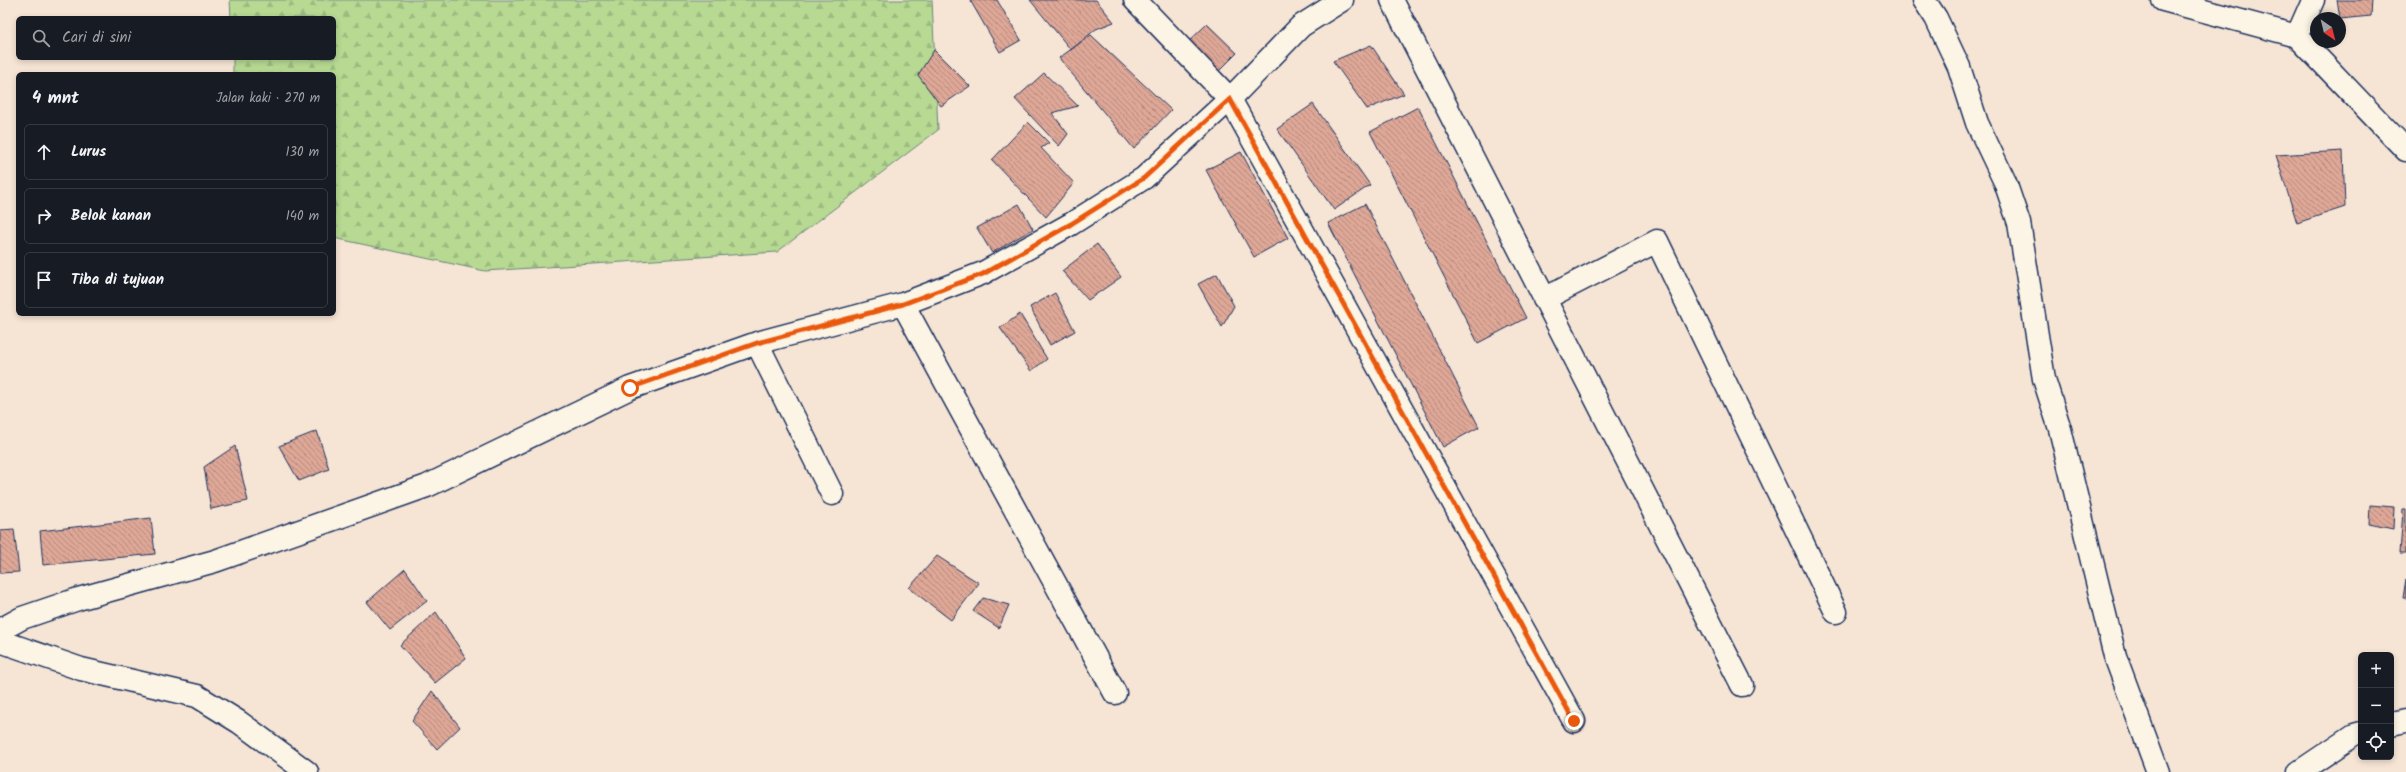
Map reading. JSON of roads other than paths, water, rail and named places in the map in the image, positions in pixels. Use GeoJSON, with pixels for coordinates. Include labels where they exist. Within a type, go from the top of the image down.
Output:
{"type":"FeatureCollection","features":[{"type":"Feature","properties":{"kind":"street"},"geometry":{"type":"LineString","coordinates":[[1135,0],[1230,99],[1574,721]]}},
{"type":"Feature","properties":{"kind":"street"},"geometry":{"type":"LineString","coordinates":[[0,630],[22,618],[78,599],[214,561],[427,486],[630,388],[757,343],[903,304],[983,274],[1071,224],[1137,182],[1230,99],[1302,26],[1342,0]]}},
{"type":"Feature","properties":{"kind":"street"},"geometry":{"type":"LineString","coordinates":[[1392,0],[1742,686]]}},
{"type":"Feature","properties":{"kind":"street"},"geometry":{"type":"LineString","coordinates":[[1924,0],[1936,18],[1959,67],[1977,123],[2005,182],[2019,223],[2044,379],[2060,429],[2115,656],[2158,772]]}},
{"type":"Feature","properties":{"kind":"street"},"geometry":{"type":"LineString","coordinates":[[2163,0],[2297,36],[2406,150]]}},
{"type":"Feature","properties":{"kind":"street"},"geometry":{"type":"LineString","coordinates":[[2297,36],[2313,0]]}},
{"type":"Feature","properties":{"kind":"street"},"geometry":{"type":"LineString","coordinates":[[1544,299],[1657,241],[1836,612]]}},
{"type":"Feature","properties":{"kind":"street"},"geometry":{"type":"LineString","coordinates":[[903,304],[1115,693]]}},
{"type":"Feature","properties":{"kind":"street"},"geometry":{"type":"LineString","coordinates":[[757,343],[832,494]]}},
{"type":"Feature","properties":{"kind":"street"},"geometry":{"type":"LineString","coordinates":[[0,641],[81,669],[197,696],[239,722],[307,772]]}},
{"type":"Feature","properties":{"kind":"street"},"geometry":{"type":"LineString","coordinates":[[2394,723],[2406,721]]}},
{"type":"Feature","properties":{"kind":"street"},"geometry":{"type":"LineString","coordinates":[[2299,772],[2354,735],[2358,734]]}}]}
